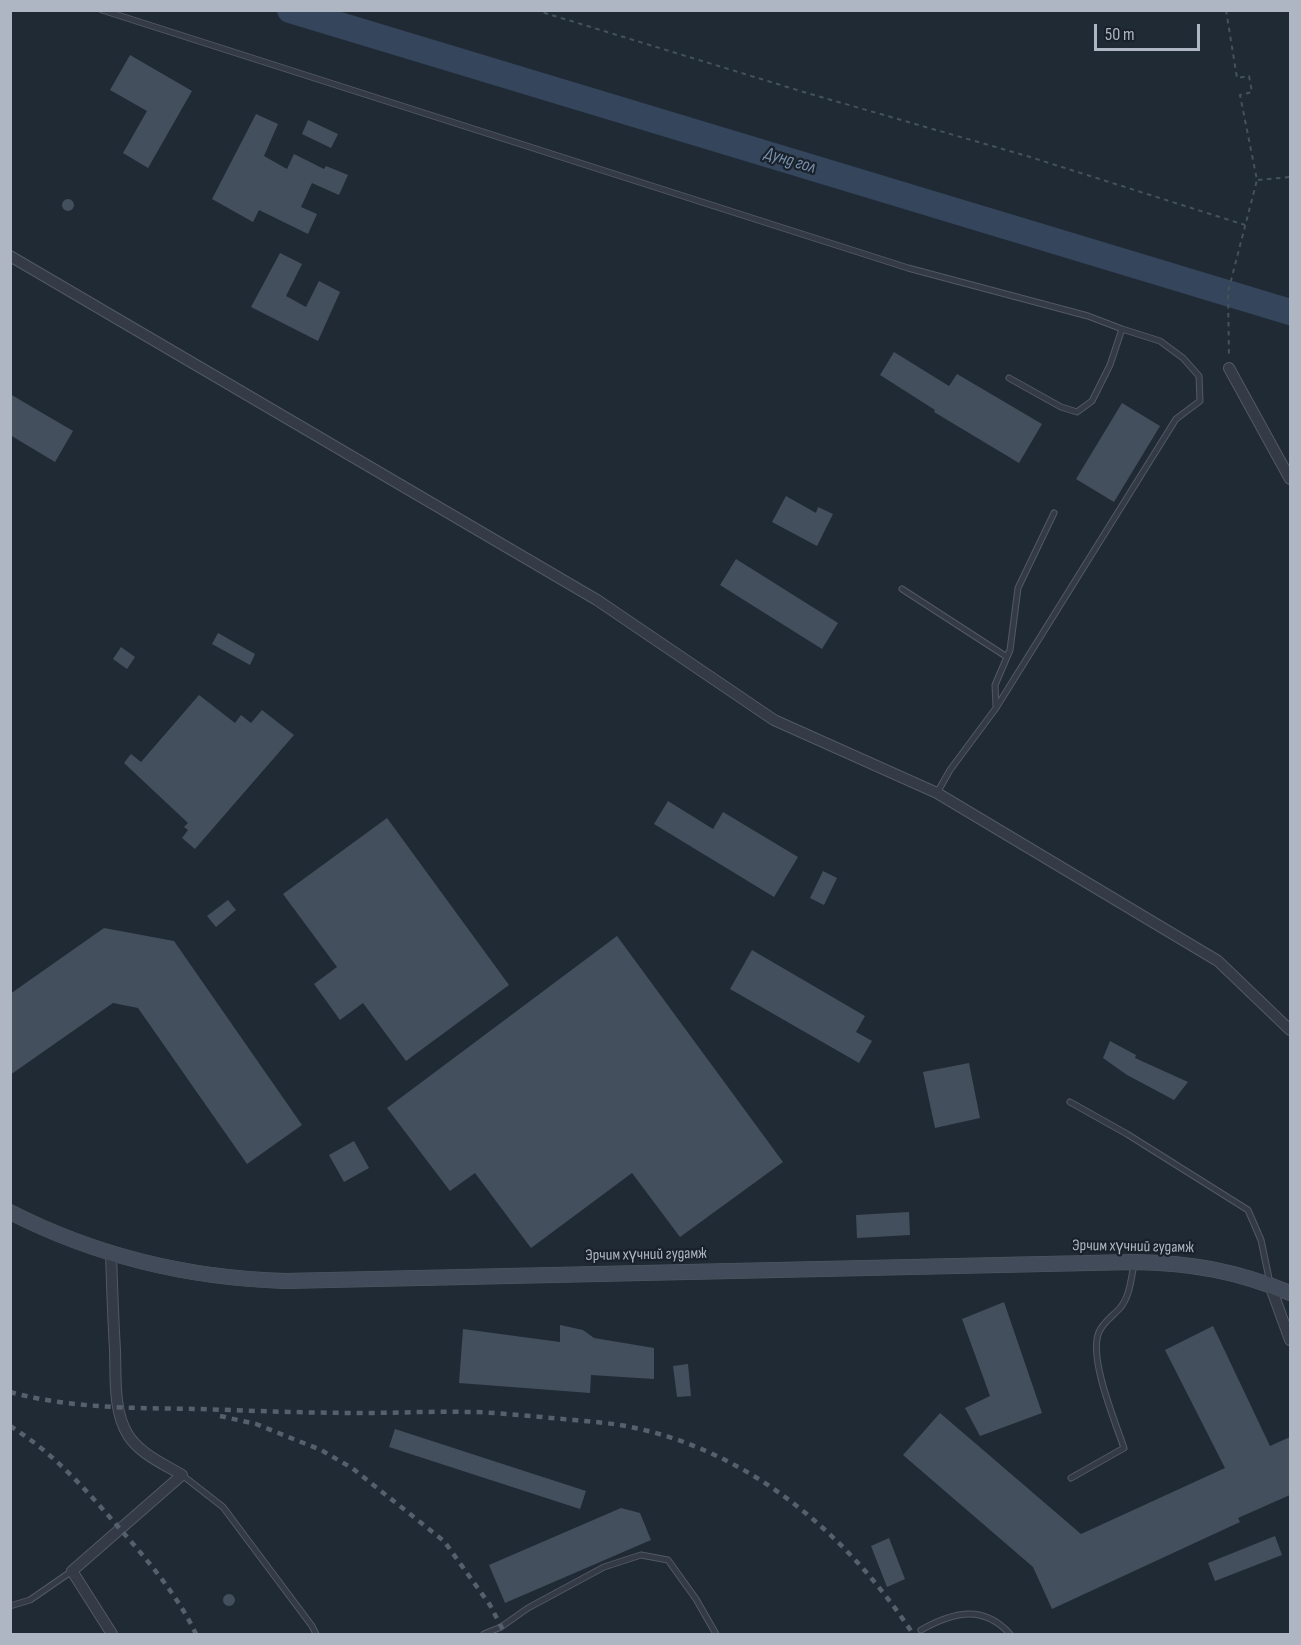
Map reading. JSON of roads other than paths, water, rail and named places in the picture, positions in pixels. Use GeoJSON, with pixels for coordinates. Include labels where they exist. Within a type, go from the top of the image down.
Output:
{"type":"FeatureCollection","features":[{"type":"Feature","properties":{"kind":"main road","name":"Эрчим хүчний гудамж"},"geometry":{"type":"LineString","coordinates":[[10,1212],[50,1231],[155,1266],[254,1280],[1134,1262],[1174,1263],[1211,1268],[1230,1272],[1290,1293]]}},
{"type":"Feature","properties":{"kind":"street"},"geometry":{"type":"LineString","coordinates":[[10,256],[597,600],[774,720],[937,793],[1218,961],[1290,1030]]}},
{"type":"Feature","properties":{"kind":"street"},"geometry":{"type":"LineString","coordinates":[[1229,368],[1290,479]]}},
{"type":"Feature","properties":{"kind":"street"},"geometry":{"type":"LineString","coordinates":[[111,1253],[120,1418],[128,1436],[135,1444],[182,1476],[72,1571],[112,1635]]}},
{"type":"Feature","properties":{"kind":"street"},"geometry":{"type":"LineString","coordinates":[[1270,1285],[1290,1340]]}},
{"type":"Feature","properties":{"kind":"lane"},"geometry":{"type":"LineString","coordinates":[[102,10],[908,268],[1088,316],[1160,340],[1183,358],[1199,376],[1200,401],[1176,419],[996,708],[937,793]]}},
{"type":"Feature","properties":{"kind":"lane"},"geometry":{"type":"LineString","coordinates":[[1009,378],[1061,407],[1077,412],[1092,401],[1110,365],[1122,329]]}},
{"type":"Feature","properties":{"kind":"lane"},"geometry":{"type":"LineString","coordinates":[[996,708],[995,685],[1010,650],[1018,588],[1054,513]]}},
{"type":"Feature","properties":{"kind":"lane"},"geometry":{"type":"LineString","coordinates":[[902,589],[1007,657]]}},
{"type":"Feature","properties":{"kind":"lane"},"geometry":{"type":"LineString","coordinates":[[1070,1102],[1127,1134],[1248,1210],[1261,1240],[1270,1285]]}},
{"type":"Feature","properties":{"kind":"lane"},"geometry":{"type":"LineString","coordinates":[[1071,1478],[1124,1448],[1102,1380],[1096,1347],[1101,1328],[1124,1302],[1130,1286],[1134,1262]]}},
{"type":"Feature","properties":{"kind":"lane"},"geometry":{"type":"LineString","coordinates":[[182,1476],[224,1507],[312,1626],[316,1635]]}},
{"type":"Feature","properties":{"kind":"lane"},"geometry":{"type":"LineString","coordinates":[[484,1635],[501,1627],[528,1608],[560,1592],[575,1581],[604,1567],[641,1555],[668,1560],[696,1599],[716,1635]]}},
{"type":"Feature","properties":{"kind":"lane"},"geometry":{"type":"LineString","coordinates":[[10,1606],[30,1600],[72,1571]]}},
{"type":"Feature","properties":{"kind":"lane"},"geometry":{"type":"LineString","coordinates":[[921,1630],[935,1622],[972,1612],[999,1623],[1010,1635]]}},
{"type":"Feature","properties":{"kind":"waterway","name":"Дунд гол"},"geometry":{"type":"LineString","coordinates":[[290,10],[1290,312]]}},
{"type":"Feature","properties":{"kind":"railway"},"geometry":{"type":"LineString","coordinates":[[10,1392],[57,1402],[129,1408],[323,1413],[495,1413],[620,1425],[665,1436],[709,1452],[750,1473],[788,1499],[824,1529],[856,1561],[913,1634]]}},
{"type":"Feature","properties":{"kind":"railway"},"geometry":{"type":"LineString","coordinates":[[220,1416],[256,1424],[321,1450],[352,1468],[444,1541],[490,1605],[505,1634]]}},
{"type":"Feature","properties":{"kind":"railway"},"geometry":{"type":"LineString","coordinates":[[10,1426],[56,1461],[96,1502],[162,1580],[181,1606],[196,1634]]}}]}
